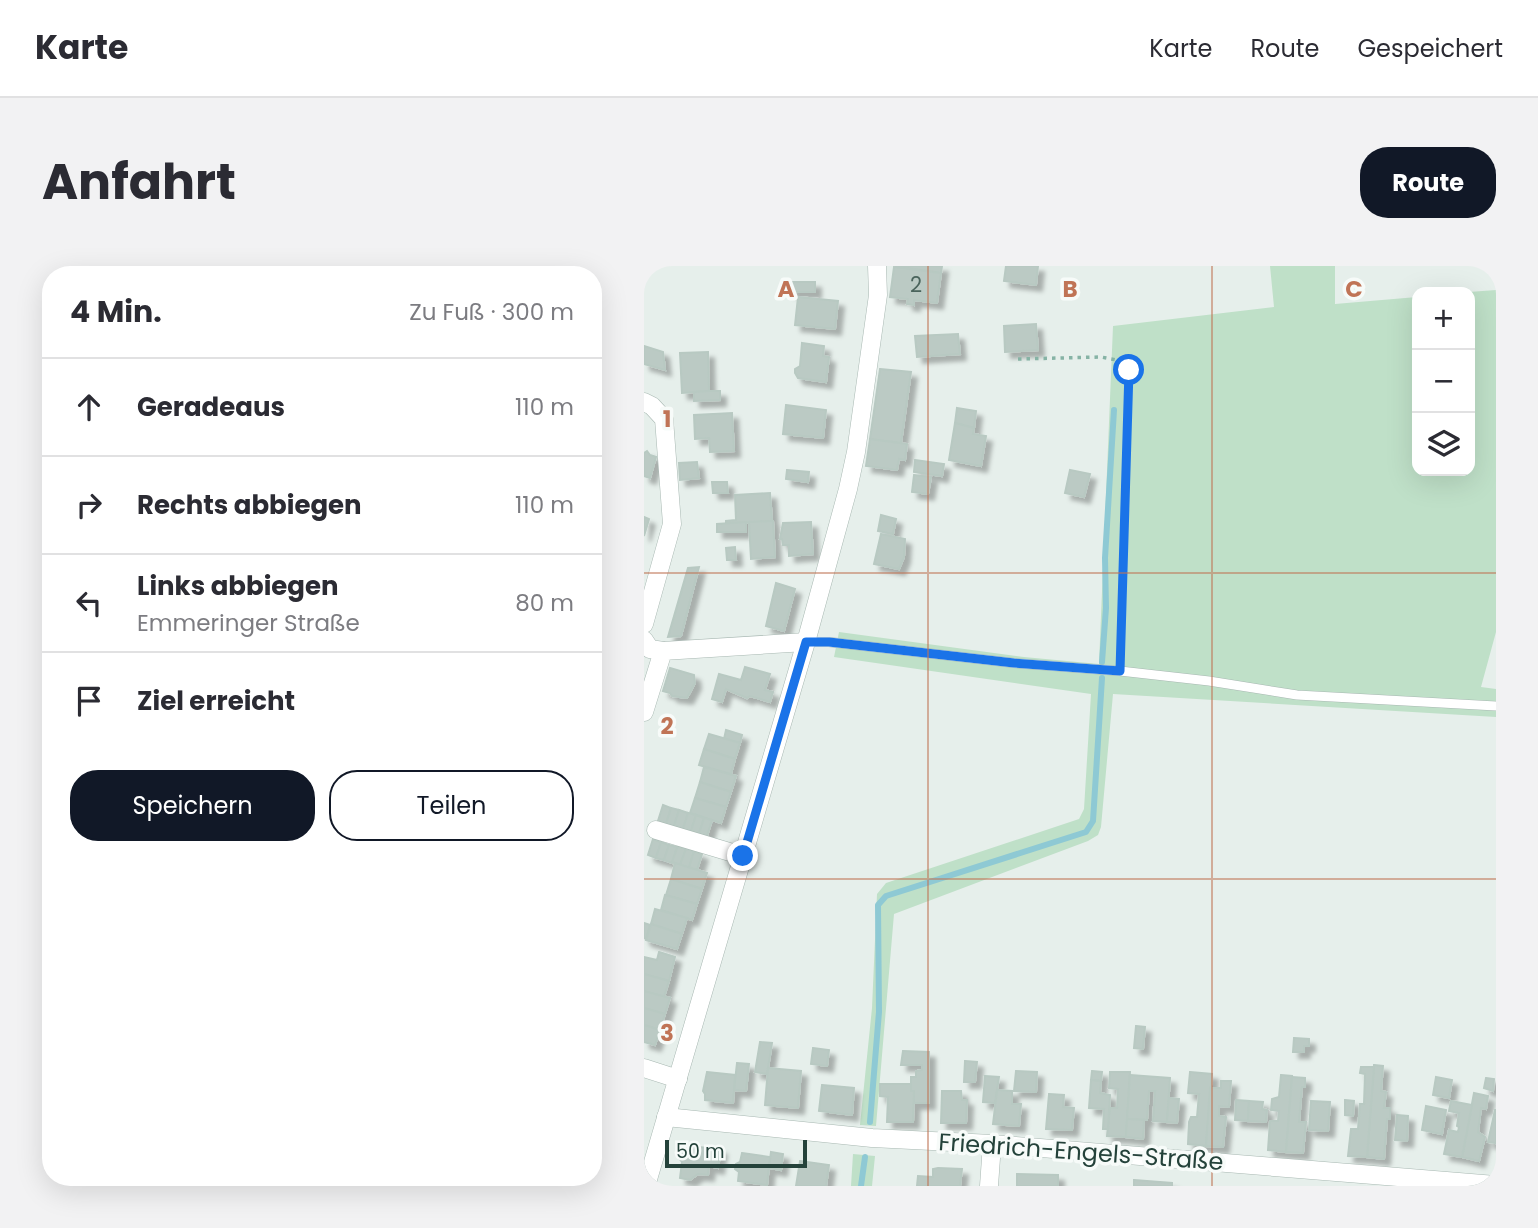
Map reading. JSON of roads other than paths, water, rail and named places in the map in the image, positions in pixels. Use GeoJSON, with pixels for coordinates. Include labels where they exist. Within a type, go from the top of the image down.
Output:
{"type":"FeatureCollection","features":[{"type":"Feature","properties":{"kind":"street"},"geometry":{"type":"LineString","coordinates":[[646,1186],[806,642],[856,452],[878,295],[877,266]]}},
{"type":"Feature","properties":{"kind":"street"},"geometry":{"type":"LineString","coordinates":[[644,402],[652,406],[664,419],[672,524],[644,624]]}},
{"type":"Feature","properties":{"kind":"street"},"geometry":{"type":"LineString","coordinates":[[644,640],[650,649],[663,651],[806,642]]}},
{"type":"Feature","properties":{"kind":"street"},"geometry":{"type":"LineString","coordinates":[[644,712],[663,651]]}},
{"type":"Feature","properties":{"kind":"street"},"geometry":{"type":"LineString","coordinates":[[656,830],[743,856]]}},
{"type":"Feature","properties":{"kind":"street"},"geometry":{"type":"LineString","coordinates":[[644,1068],[678,1079]]}},
{"type":"Feature","properties":{"kind":"street","name":"Friedrich-Engels-Straße"},"geometry":{"type":"LineString","coordinates":[[666,1116],[872,1138],[992,1144],[1496,1185]]}},
{"type":"Feature","properties":{"kind":"street"},"geometry":{"type":"LineString","coordinates":[[989,1186],[992,1144]]}},
{"type":"Feature","properties":{"kind":"lane"},"geometry":{"type":"LineString","coordinates":[[806,642],[829,642],[1014,663],[1120,671],[1297,695],[1496,706]]}},
{"type":"Feature","properties":{"kind":"waterway"},"geometry":{"type":"LineString","coordinates":[[1102,662],[1114,410]]}},
{"type":"Feature","properties":{"kind":"waterway"},"geometry":{"type":"LineString","coordinates":[[870,1122],[879,1012],[878,905],[886,896],[1086,832],[1093,821],[1102,678]]}},
{"type":"Feature","properties":{"kind":"waterway"},"geometry":{"type":"LineString","coordinates":[[861,1186],[865,1157]]}}]}
